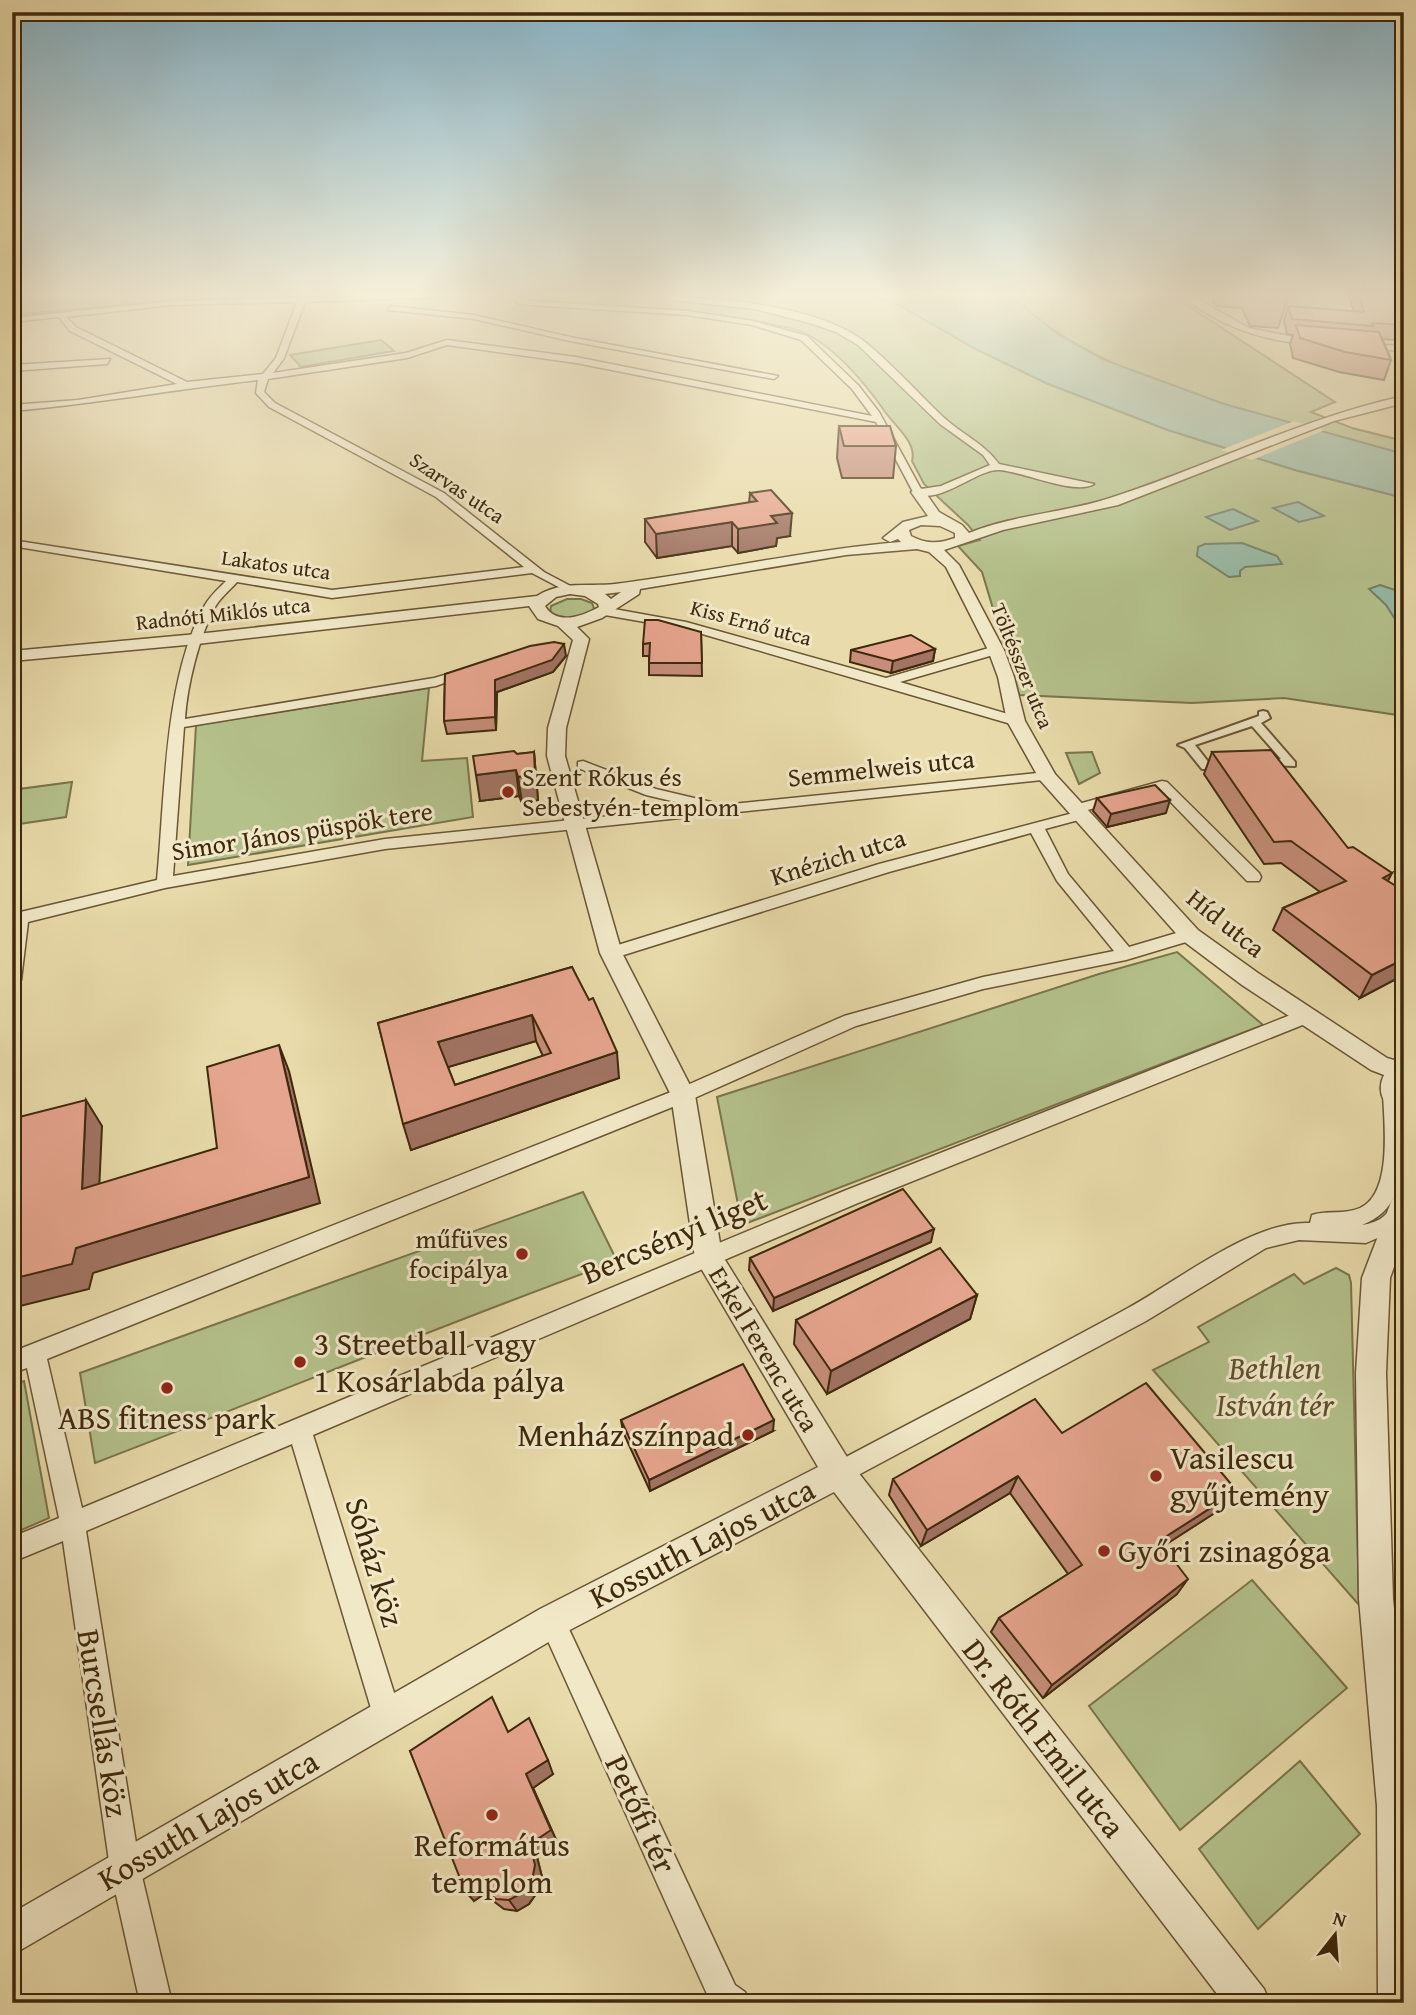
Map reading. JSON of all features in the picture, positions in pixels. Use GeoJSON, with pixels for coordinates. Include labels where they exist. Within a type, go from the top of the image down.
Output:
{"type":"FeatureCollection","features":[{"type":"Feature","properties":{"kind":"street"},"geometry":{"type":"LineString","coordinates":[[12,408],[85,406],[162,390]]}},
{"type":"Feature","properties":{"kind":"street","name":"Szarvas utca"},"geometry":{"type":"LineString","coordinates":[[260,390],[272,405],[440,495],[536,569],[555,582],[578,590]]}},
{"type":"Feature","properties":{"kind":"street"},"geometry":{"type":"LineString","coordinates":[[729,390],[880,420]]}},
{"type":"Feature","properties":{"kind":"street"},"geometry":{"type":"LineString","coordinates":[[856,390],[880,420],[918,492],[934,515],[962,532],[956,572]]}},
{"type":"Feature","properties":{"kind":"street"},"geometry":{"type":"LineString","coordinates":[[910,390],[943,422],[986,453],[996,466]]}},
{"type":"Feature","properties":{"kind":"street"},"geometry":{"type":"LineString","coordinates":[[575,823],[556,756],[557,728],[574,646],[580,636],[538,611],[537,606],[542,599],[551,593],[613,589],[846,551],[917,545],[950,547],[987,529],[1113,502],[1350,410],[1404,399]]}},
{"type":"Feature","properties":{"kind":"street"},"geometry":{"type":"LineString","coordinates":[[918,492],[943,489],[996,466],[1065,482],[1089,484]]}},
{"type":"Feature","properties":{"kind":"street"},"geometry":{"type":"LineString","coordinates":[[917,545],[904,538],[907,526],[919,505],[918,492]]}},
{"type":"Feature","properties":{"kind":"street"},"geometry":{"type":"LineString","coordinates":[[846,551],[885,540],[907,526],[927,521],[948,524],[1032,518]]}},
{"type":"Feature","properties":{"kind":"street","name":"Lakatos utca"},"geometry":{"type":"LineString","coordinates":[[12,543],[332,594],[536,569]]}},
{"type":"Feature","properties":{"kind":"street","name":"Töltésszer utca"},"geometry":{"type":"LineString","coordinates":[[933,548],[952,565],[996,650],[1006,677],[1016,721],[1047,776]]}},
{"type":"Feature","properties":{"kind":"street"},"geometry":{"type":"LineString","coordinates":[[536,569],[541,577],[542,599]]}},
{"type":"Feature","properties":{"kind":"street"},"geometry":{"type":"LineString","coordinates":[[556,621],[582,622],[636,590],[674,578]]}},
{"type":"Feature","properties":{"kind":"street","name":"Simor János püspök tere"},"geometry":{"type":"LineString","coordinates":[[234,579],[211,604],[197,639],[180,697],[180,724],[170,799],[165,883],[385,844],[575,823]]}},
{"type":"Feature","properties":{"kind":"street"},"geometry":{"type":"LineString","coordinates":[[578,590],[602,597],[605,609]]}},
{"type":"Feature","properties":{"kind":"street","name":"Radnóti Miklós utca"},"geometry":{"type":"LineString","coordinates":[[12,656],[197,639],[542,599]]}},
{"type":"Feature","properties":{"kind":"street","name":"Kiss Ernő utca"},"geometry":{"type":"LineString","coordinates":[[605,609],[632,618],[686,626],[1016,721]]}},
{"type":"Feature","properties":{"kind":"street","name":"Radnóti Miklós utca"},"geometry":{"type":"LineString","coordinates":[[437,612],[492,610],[556,621]]}},
{"type":"Feature","properties":{"kind":"street"},"geometry":{"type":"LineString","coordinates":[[887,682],[996,650]]}},
{"type":"Feature","properties":{"kind":"street"},"geometry":{"type":"LineString","coordinates":[[180,724],[436,682],[473,671]]}},
{"type":"Feature","properties":{"kind":"street"},"geometry":{"type":"LineString","coordinates":[[1233,765],[1206,767],[1186,744],[1259,718],[1289,763],[1247,764]]}},
{"type":"Feature","properties":{"kind":"street","name":"Semmelweis utca"},"geometry":{"type":"LineString","coordinates":[[583,765],[652,792],[720,808]]}},
{"type":"Feature","properties":{"kind":"street","name":"Semmelweis utca"},"geometry":{"type":"LineString","coordinates":[[575,823],[1047,776]]}},
{"type":"Feature","properties":{"kind":"street","name":"Híd utca"},"geometry":{"type":"LineString","coordinates":[[1047,776],[1190,935],[1304,1017],[1379,1064],[1401,1087]]}},
{"type":"Feature","properties":{"kind":"street","name":"Knézich utca"},"geometry":{"type":"LineString","coordinates":[[611,953],[1162,785],[1253,877]]}},
{"type":"Feature","properties":{"kind":"street","name":"Erkel Ferenc utca"},"geometry":{"type":"LineString","coordinates":[[575,823],[611,953],[683,1095],[709,1258],[839,1473]]}},
{"type":"Feature","properties":{"kind":"street"},"geometry":{"type":"LineString","coordinates":[[1036,825],[1044,851],[1069,886],[1126,954]]}},
{"type":"Feature","properties":{"kind":"street"},"geometry":{"type":"LineString","coordinates":[[12,980],[16,919],[165,883]]}},
{"type":"Feature","properties":{"kind":"street"},"geometry":{"type":"LineString","coordinates":[[12,1363],[683,1095],[850,1021],[983,983],[1126,954],[1190,935]]}},
{"type":"Feature","properties":{"kind":"street","name":"Bercsényi liget"},"geometry":{"type":"LineString","coordinates":[[12,1550],[851,1197],[1304,1017]]}},
{"type":"Feature","properties":{"kind":"street"},"geometry":{"type":"LineString","coordinates":[[1259,1242],[1270,1230],[1290,1222],[1349,1220],[1381,1205],[1388,1189],[1401,1087]]}},
{"type":"Feature","properties":{"kind":"street"},"geometry":{"type":"LineString","coordinates":[[1398,2003],[1396,1806],[1376,1599],[1371,1373],[1376,1278],[1403,1205]]}},
{"type":"Feature","properties":{"kind":"street","name":"Kossuth Lajos utca"},"geometry":{"type":"LineString","coordinates":[[12,1936],[552,1621],[1138,1314],[1259,1242],[1283,1233],[1299,1231],[1366,1234],[1391,1223],[1403,1205]]}},
{"type":"Feature","properties":{"kind":"street"},"geometry":{"type":"LineString","coordinates":[[36,1355],[73,1524]]}},
{"type":"Feature","properties":{"kind":"street","name":"Sóház köz"},"geometry":{"type":"LineString","coordinates":[[299,1428],[387,1715]]}},
{"type":"Feature","properties":{"kind":"street","name":"Dr. Róth Emil utca"},"geometry":{"type":"LineString","coordinates":[[839,1473],[1250,2003]]}},
{"type":"Feature","properties":{"kind":"street","name":"Burcsellás köz"},"geometry":{"type":"LineString","coordinates":[[73,1524],[125,1868],[156,2003]]}},
{"type":"Feature","properties":{"kind":"street","name":"Petőfi tér"},"geometry":{"type":"LineString","coordinates":[[552,1621],[724,2001]]}},
{"type":"Feature","properties":{"kind":"green space"},"geometry":{"type":"Polygon","coordinates":[[[869,390],[1064,390],[1168,430],[1295,470],[1404,498],[1404,716],[1284,698],[1192,703],[1019,695],[982,572],[958,546],[980,540],[968,525],[924,484],[912,461],[909,442],[869,390]]]}},
{"type":"Feature","properties":{"kind":"green space"},"geometry":{"type":"Polygon","coordinates":[[[1184,390],[1317,390],[1335,402],[1311,412],[1352,428],[1404,441],[1404,454],[1347,440],[1184,390]]]}},
{"type":"Feature","properties":{"kind":"green space"},"geometry":{"type":"Polygon","coordinates":[[[567,599],[581,599],[592,603],[595,611],[566,620],[550,613],[551,606],[567,599]]]}},
{"type":"Feature","properties":{"kind":"green space"},"geometry":{"type":"Polygon","coordinates":[[[429,688],[422,761],[467,758],[473,817],[188,865],[196,725],[429,688]]]}},
{"type":"Feature","properties":{"kind":"green space"},"geometry":{"type":"Polygon","coordinates":[[[1092,752],[1100,773],[1079,784],[1066,753],[1092,752]]]}},
{"type":"Feature","properties":{"kind":"green space"},"geometry":{"type":"Polygon","coordinates":[[[72,782],[66,817],[12,825],[12,790],[72,782]]]}},
{"type":"Feature","properties":{"kind":"green space"},"geometry":{"type":"Polygon","coordinates":[[[1177,952],[1263,1025],[742,1225],[717,1097],[1099,974],[1177,952]]]}},
{"type":"Feature","properties":{"kind":"green space"},"geometry":{"type":"Polygon","coordinates":[[[583,1192],[617,1261],[95,1463],[80,1373],[583,1192]]]}},
{"type":"Feature","properties":{"kind":"green space","name":"Bethlen István tér"},"geometry":{"type":"Polygon","coordinates":[[[1336,1268],[1349,1275],[1351,1283],[1359,1605],[1153,1370],[1209,1342],[1198,1327],[1294,1274],[1304,1284],[1336,1268]]]}},
{"type":"Feature","properties":{"kind":"green space"},"geometry":{"type":"Polygon","coordinates":[[[24,1381],[49,1518],[12,1534],[12,1385],[24,1381]]]}},
{"type":"Feature","properties":{"kind":"green space"},"geometry":{"type":"Polygon","coordinates":[[[1252,1580],[1347,1688],[1180,1830],[1089,1706],[1252,1580]]]}},
{"type":"Feature","properties":{"kind":"green space"},"geometry":{"type":"Polygon","coordinates":[[[1300,1761],[1360,1834],[1258,1929],[1199,1849],[1300,1761]]]}},
{"type":"Feature","properties":{"kind":"shaded area"},"geometry":{"type":"Polygon","coordinates":[[[1064,390],[1186,390],[1224,404],[1404,454],[1404,498],[1295,470],[1168,430],[1064,390]]]}},
{"type":"Feature","properties":{"kind":"shaded area"},"geometry":{"type":"Polygon","coordinates":[[[1298,502],[1324,516],[1299,522],[1273,508],[1298,502]]]}},
{"type":"Feature","properties":{"kind":"shaded area"},"geometry":{"type":"Polygon","coordinates":[[[1233,509],[1258,521],[1230,530],[1206,517],[1233,509]]]}},
{"type":"Feature","properties":{"kind":"shaded area"},"geometry":{"type":"Polygon","coordinates":[[[1242,543],[1277,556],[1282,564],[1245,567],[1240,571],[1240,576],[1229,577],[1197,556],[1198,547],[1205,544],[1242,543]]]}},
{"type":"Feature","properties":{"kind":"shaded area"},"geometry":{"type":"Polygon","coordinates":[[[1380,585],[1404,593],[1404,633],[1386,605],[1369,589],[1380,585]]]}},
{"type":"Feature","properties":{"kind":"pier"},"geometry":{"type":"Polygon","coordinates":[[[1294,421],[1325,430],[1252,460],[1221,450],[1294,421]]]}},
{"type":"Feature","properties":{"kind":"building"},"geometry":{"type":"Polygon","coordinates":[[[839,426],[890,426],[896,446],[844,446],[839,426]]]}},
{"type":"Feature","properties":{"kind":"building"},"geometry":{"type":"Polygon","coordinates":[[[771,490],[792,513],[771,516],[777,523],[738,529],[732,522],[656,534],[645,519],[757,501],[750,493],[771,490]]]}},
{"type":"Feature","properties":{"kind":"building"},"geometry":{"type":"Polygon","coordinates":[[[645,620],[658,620],[701,632],[702,663],[649,663],[650,643],[643,644],[645,620]]]}},
{"type":"Feature","properties":{"kind":"building"},"geometry":{"type":"Polygon","coordinates":[[[911,635],[935,649],[893,661],[851,650],[911,635]]]}},
{"type":"Feature","properties":{"kind":"building"},"geometry":{"type":"Polygon","coordinates":[[[554,642],[564,644],[552,660],[495,680],[495,717],[444,721],[445,674],[530,646],[554,642]]]}},
{"type":"Feature","properties":{"kind":"building"},"geometry":{"type":"Polygon","coordinates":[[[1271,750],[1348,848],[1353,847],[1392,873],[1383,878],[1404,891],[1404,940],[1396,943],[1404,950],[1404,959],[1372,975],[1283,908],[1346,881],[1291,841],[1274,842],[1212,752],[1271,750]]]}},
{"type":"Feature","properties":{"kind":"building"},"geometry":{"type":"Polygon","coordinates":[[[514,751],[517,754],[534,752],[535,774],[518,777],[516,770],[476,775],[473,756],[514,751]]]}},
{"type":"Feature","properties":{"kind":"building"},"geometry":{"type":"Polygon","coordinates":[[[1155,785],[1170,800],[1111,814],[1097,798],[1155,785]]]}},
{"type":"Feature","properties":{"kind":"building"},"geometry":{"type":"Polygon","coordinates":[[[572,967],[589,1000],[593,998],[617,1052],[403,1124],[378,1023],[572,967]],[[532,1015],[438,1042],[455,1085],[551,1053],[532,1015]]]}},
{"type":"Feature","properties":{"kind":"building"},"geometry":{"type":"Polygon","coordinates":[[[279,1045],[309,1177],[76,1248],[72,1264],[12,1279],[12,1159],[19,1117],[86,1100],[82,1189],[217,1148],[207,1067],[279,1045]]]}},
{"type":"Feature","properties":{"kind":"building"},"geometry":{"type":"Polygon","coordinates":[[[903,1189],[934,1229],[774,1298],[750,1258],[903,1189]]]}},
{"type":"Feature","properties":{"kind":"building"},"geometry":{"type":"Polygon","coordinates":[[[940,1248],[977,1295],[831,1371],[796,1320],[940,1248]]]}},
{"type":"Feature","properties":{"kind":"building"},"geometry":{"type":"Polygon","coordinates":[[[743,1364],[774,1420],[649,1480],[621,1420],[743,1364]]]}},
{"type":"Feature","properties":{"kind":"building","name":"Győri zsinagóga"},"geometry":{"type":"Polygon","coordinates":[[[1146,1383],[1237,1491],[1159,1541],[1188,1579],[1052,1685],[999,1618],[1082,1565],[1018,1476],[927,1530],[893,1479],[1035,1399],[1062,1433],[1146,1383]]]}},
{"type":"Feature","properties":{"kind":"building","name":"Református templom"},"geometry":{"type":"Polygon","coordinates":[[[492,1697],[508,1732],[529,1718],[548,1760],[526,1774],[551,1830],[530,1844],[535,1865],[532,1880],[522,1893],[509,1900],[496,1899],[475,1883],[465,1891],[410,1751],[492,1697]]]}},
{"type":"Feature","properties":{"kind":"place","name":"Szent Rókus és Sebestyén-templom"},"geometry":{"type":"Point","coordinates":[508,792]}},
{"type":"Feature","properties":{"kind":"place","name":"műfüves focipálya"},"geometry":{"type":"Point","coordinates":[522,1254]}},
{"type":"Feature","properties":{"kind":"place","name":"3 Streetball vagy 1 Kosárlabda pálya"},"geometry":{"type":"Point","coordinates":[300,1362]}},
{"type":"Feature","properties":{"kind":"place","name":"ABS fitness park"},"geometry":{"type":"Point","coordinates":[167,1388]}},
{"type":"Feature","properties":{"kind":"place","name":"Menház színpad"},"geometry":{"type":"Point","coordinates":[748,1435]}},
{"type":"Feature","properties":{"kind":"place","name":"Vasilescu gyűjtemény"},"geometry":{"type":"Point","coordinates":[1156,1476]}},
{"type":"Feature","properties":{"kind":"place","name":"Győri zsinagóga"},"geometry":{"type":"Point","coordinates":[1104,1551]}},
{"type":"Feature","properties":{"kind":"place","name":"Református templom"},"geometry":{"type":"Point","coordinates":[492,1815]}}]}
